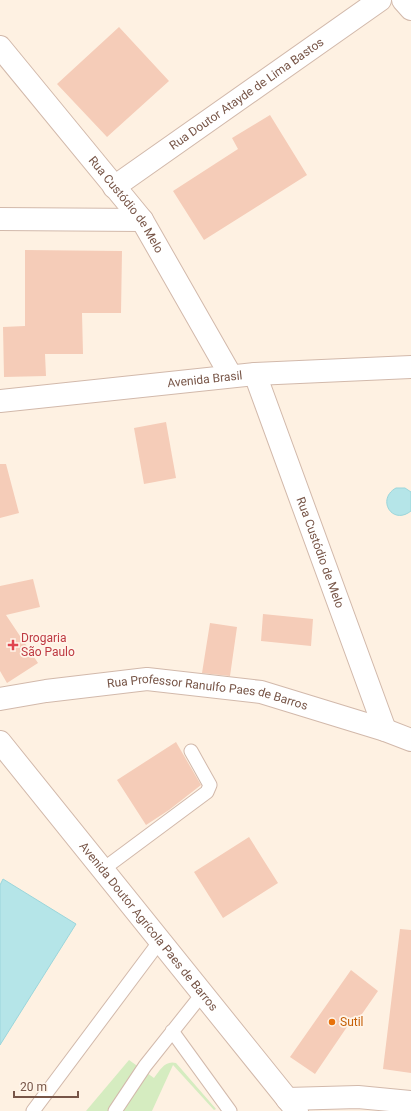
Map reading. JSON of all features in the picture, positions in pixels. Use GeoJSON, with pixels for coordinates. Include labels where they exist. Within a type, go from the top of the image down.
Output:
{"type":"FeatureCollection","features":[{"type":"Feature","properties":{"kind":"street","name":"Rua Doutor Atayde de Lima Bastos"},"geometry":{"type":"LineString","coordinates":[[114,187],[380,0]]}},
{"type":"Feature","properties":{"kind":"street"},"geometry":{"type":"LineString","coordinates":[[403,0],[411,9]]}},
{"type":"Feature","properties":{"kind":"street","name":"Rua Custódio de Melo"},"geometry":{"type":"LineString","coordinates":[[0,47],[142,220],[231,376]]}},
{"type":"Feature","properties":{"kind":"street"},"geometry":{"type":"LineString","coordinates":[[0,218],[142,220]]}},
{"type":"Feature","properties":{"kind":"street","name":"Avenida Brasil"},"geometry":{"type":"LineString","coordinates":[[0,401],[255,374],[411,367]]}},
{"type":"Feature","properties":{"kind":"street","name":"Rua Custódio de Melo"},"geometry":{"type":"LineString","coordinates":[[255,374],[385,730]]}},
{"type":"Feature","properties":{"kind":"street","name":"Rua Professor Ranulfo Paes de Barros"},"geometry":{"type":"LineString","coordinates":[[0,699],[46,691],[147,679],[261,692],[385,730],[411,740]]}},
{"type":"Feature","properties":{"kind":"street","name":"Avenida Doutor Agrícola Paes de Barros"},"geometry":{"type":"LineString","coordinates":[[0,742],[292,1105]]}},
{"type":"Feature","properties":{"kind":"street"},"geometry":{"type":"LineString","coordinates":[[292,1105],[358,1097],[411,1102]]}},
{"type":"Feature","properties":{"kind":"lane"},"geometry":{"type":"LineString","coordinates":[[102,870],[207,792],[210,785],[192,751]]}},
{"type":"Feature","properties":{"kind":"lane"},"geometry":{"type":"LineString","coordinates":[[33,1111],[160,941]]}},
{"type":"Feature","properties":{"kind":"lane"},"geometry":{"type":"LineString","coordinates":[[115,1111],[145,1066],[203,993]]}},
{"type":"Feature","properties":{"kind":"lane"},"geometry":{"type":"LineString","coordinates":[[172,1031],[230,1111]]}},
{"type":"Feature","properties":{"kind":"green space"},"geometry":{"type":"Polygon","coordinates":[[[129,1060],[154,1078],[166,1064],[172,1062],[176,1063],[216,1109],[214,1110],[173,1065],[152,1111],[86,1111],[129,1060]]]}},
{"type":"Feature","properties":{"kind":"water"},"geometry":{"type":"Polygon","coordinates":[[[396,488],[405,488],[411,492],[411,511],[404,515],[393,513],[387,504],[387,498],[396,488]]]}},
{"type":"Feature","properties":{"kind":"water"},"geometry":{"type":"Polygon","coordinates":[[[3,879],[76,924],[0,1045],[0,885],[3,879]]]}},
{"type":"Feature","properties":{"kind":"building"},"geometry":{"type":"Polygon","coordinates":[[[119,27],[169,81],[107,137],[57,84],[119,27]]]}},
{"type":"Feature","properties":{"kind":"building"},"geometry":{"type":"Polygon","coordinates":[[[270,115],[307,175],[204,240],[173,191],[238,149],[232,138],[270,115]]]}},
{"type":"Feature","properties":{"kind":"building"},"geometry":{"type":"Polygon","coordinates":[[[25,250],[122,251],[121,313],[82,313],[83,354],[45,354],[46,376],[4,377],[3,327],[25,326],[25,250]]]}},
{"type":"Feature","properties":{"kind":"building"},"geometry":{"type":"Polygon","coordinates":[[[166,422],[176,478],[144,484],[134,428],[166,422]]]}},
{"type":"Feature","properties":{"kind":"building"},"geometry":{"type":"Polygon","coordinates":[[[0,464],[6,464],[19,513],[0,518],[0,464]]]}},
{"type":"Feature","properties":{"kind":"building"},"geometry":{"type":"Polygon","coordinates":[[[33,579],[40,607],[6,615],[38,663],[7,683],[0,671],[0,586],[33,579]]]}},
{"type":"Feature","properties":{"kind":"building"},"geometry":{"type":"Polygon","coordinates":[[[263,614],[313,619],[311,646],[261,641],[263,614]]]}},
{"type":"Feature","properties":{"kind":"building"},"geometry":{"type":"Polygon","coordinates":[[[210,623],[237,627],[230,676],[202,673],[210,623]]]}},
{"type":"Feature","properties":{"kind":"building"},"geometry":{"type":"Polygon","coordinates":[[[176,742],[201,785],[169,810],[146,825],[117,780],[176,742]]]}},
{"type":"Feature","properties":{"kind":"building"},"geometry":{"type":"Polygon","coordinates":[[[249,837],[278,883],[223,918],[194,872],[249,837]]]}},
{"type":"Feature","properties":{"kind":"building"},"geometry":{"type":"Polygon","coordinates":[[[400,929],[411,930],[411,1073],[383,1069],[400,929]]]}},
{"type":"Feature","properties":{"kind":"building","name":"Sutil"},"geometry":{"type":"Polygon","coordinates":[[[351,970],[378,991],[355,1024],[351,1021],[315,1074],[290,1057],[351,970]]]}},
{"type":"Feature","properties":{"kind":"place","name":"Drogaria São Paulo"},"geometry":{"type":"Point","coordinates":[13,645]}},
{"type":"Feature","properties":{"kind":"place","name":"Sutil"},"geometry":{"type":"Point","coordinates":[332,1022]}}]}
